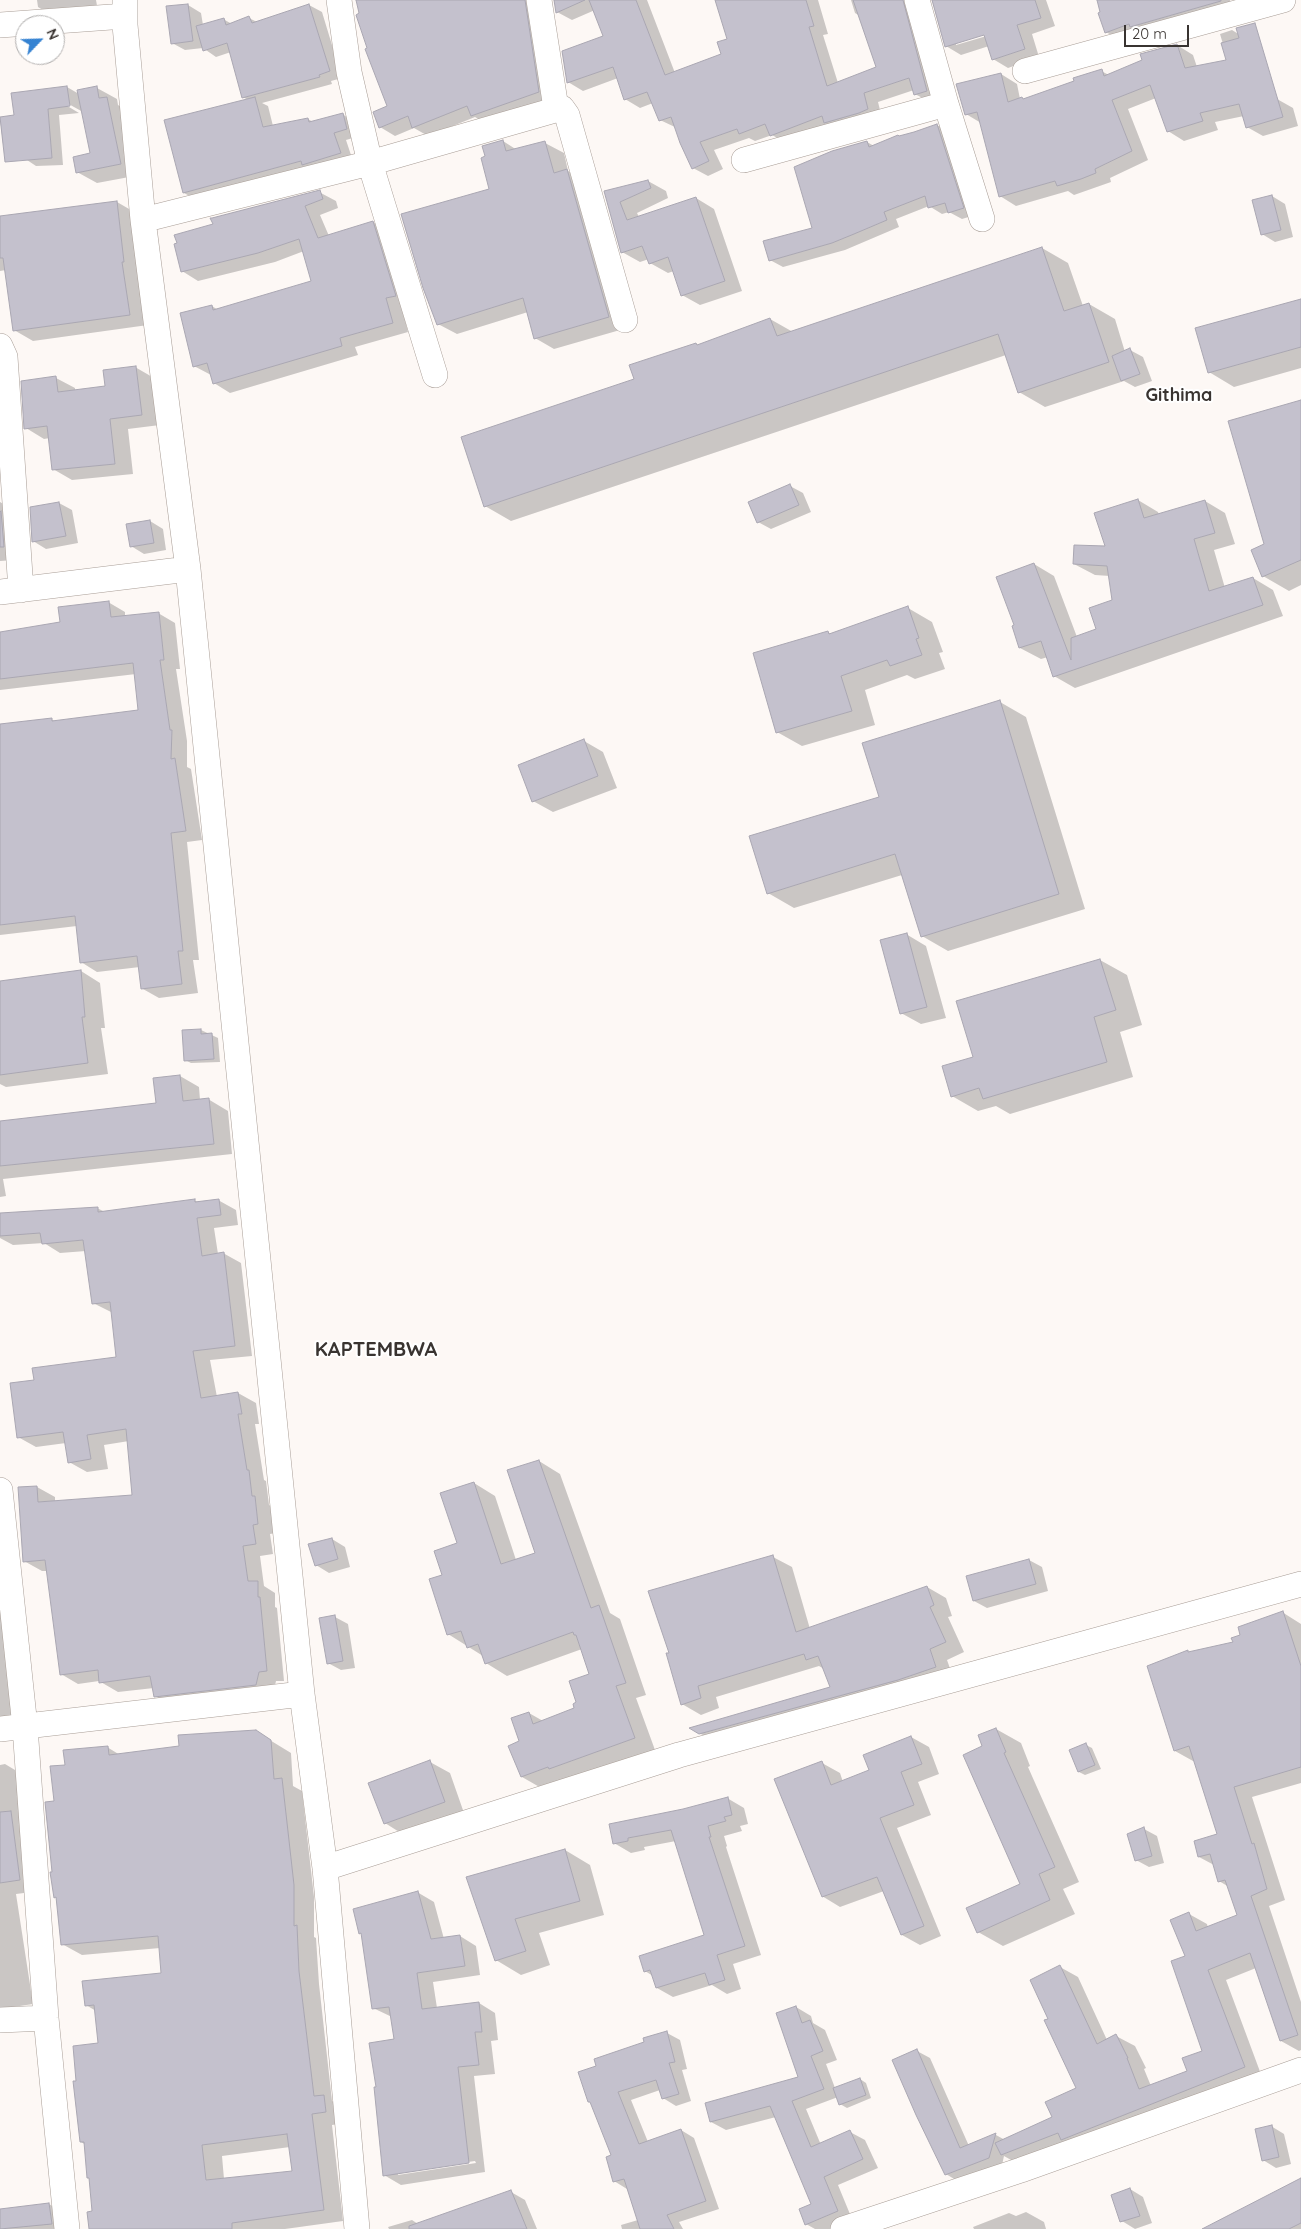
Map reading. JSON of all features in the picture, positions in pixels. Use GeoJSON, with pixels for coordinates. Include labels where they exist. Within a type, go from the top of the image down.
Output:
{"type":"FeatureCollection","features":[{"type":"Feature","properties":{"kind":"street"},"geometry":{"type":"LineString","coordinates":[[339,0],[349,72],[370,163],[435,375]]}},
{"type":"Feature","properties":{"kind":"street"},"geometry":{"type":"LineString","coordinates":[[539,0],[556,108]]}},
{"type":"Feature","properties":{"kind":"street"},"geometry":{"type":"LineString","coordinates":[[917,0],[946,104],[982,219]]}},
{"type":"Feature","properties":{"kind":"street"},"geometry":{"type":"LineString","coordinates":[[1025,71],[1241,5],[1283,0]]}},
{"type":"Feature","properties":{"kind":"street"},"geometry":{"type":"LineString","coordinates":[[0,25],[125,8],[143,220],[188,569],[302,1694],[325,1868],[357,2229]]}},
{"type":"Feature","properties":{"kind":"street"},"geometry":{"type":"LineString","coordinates":[[744,160],[946,104]]}},
{"type":"Feature","properties":{"kind":"street"},"geometry":{"type":"LineString","coordinates":[[143,220],[370,163],[556,108],[562,108],[567,115],[626,320]]}},
{"type":"Feature","properties":{"kind":"street"},"geometry":{"type":"LineString","coordinates":[[0,346],[6,357],[11,591],[188,569]]}},
{"type":"Feature","properties":{"kind":"street"},"geometry":{"type":"LineString","coordinates":[[0,1490],[25,1727],[46,2018],[67,2229]]}},
{"type":"Feature","properties":{"kind":"street"},"geometry":{"type":"LineString","coordinates":[[325,1868],[679,1755],[1301,1584]]}},
{"type":"Feature","properties":{"kind":"street"},"geometry":{"type":"LineString","coordinates":[[0,1730],[302,1694]]}},
{"type":"Feature","properties":{"kind":"street"},"geometry":{"type":"LineString","coordinates":[[0,2020],[46,2018]]}},
{"type":"Feature","properties":{"kind":"street"},"geometry":{"type":"LineString","coordinates":[[843,2229],[1021,2170],[1301,2070]]}},
{"type":"Feature","properties":{"kind":"building"},"geometry":{"type":"Polygon","coordinates":[[[356,0],[525,0],[539,92],[471,116],[467,106],[412,128],[408,116],[379,128],[373,112],[387,106],[365,49],[367,48],[356,15],[359,13],[356,0]]]}},
{"type":"Feature","properties":{"kind":"building"},"geometry":{"type":"Polygon","coordinates":[[[554,0],[585,0],[556,13],[554,0]]]}},
{"type":"Feature","properties":{"kind":"building"},"geometry":{"type":"Polygon","coordinates":[[[589,0],[636,0],[665,75],[721,54],[717,42],[727,39],[715,0],[806,0],[814,26],[809,27],[827,86],[876,67],[853,0],[903,0],[927,91],[914,95],[909,78],[864,93],[868,109],[859,113],[824,123],[822,116],[770,136],[765,124],[739,134],[737,129],[700,142],[709,161],[692,169],[671,117],[659,121],[647,92],[624,100],[613,67],[567,83],[562,51],[603,36],[589,0]]]}},
{"type":"Feature","properties":{"kind":"building"},"geometry":{"type":"Polygon","coordinates":[[[932,0],[1035,0],[1041,18],[1017,25],[1025,49],[992,60],[984,35],[945,47],[932,0]]]}},
{"type":"Feature","properties":{"kind":"building"},"geometry":{"type":"Polygon","coordinates":[[[1097,0],[1221,1],[1130,27],[1129,24],[1105,33],[1098,13],[1100,12],[1097,0]]]}},
{"type":"Feature","properties":{"kind":"building"},"geometry":{"type":"Polygon","coordinates":[[[188,4],[193,41],[171,44],[166,6],[188,4]]]}},
{"type":"Feature","properties":{"kind":"building"},"geometry":{"type":"Polygon","coordinates":[[[309,4],[330,71],[319,75],[320,77],[242,98],[227,43],[203,51],[196,26],[224,18],[226,25],[249,16],[252,23],[309,4]]]}},
{"type":"Feature","properties":{"kind":"building"},"geometry":{"type":"Polygon","coordinates":[[[1255,23],[1283,117],[1246,128],[1239,104],[1200,113],[1203,121],[1167,132],[1150,85],[1112,100],[1132,151],[1095,169],[1096,173],[1081,179],[1057,186],[1055,181],[999,197],[977,112],[965,115],[956,84],[1001,73],[1008,102],[1022,97],[1023,99],[1074,81],[1073,78],[1102,69],[1104,76],[1142,60],[1140,54],[1177,44],[1185,68],[1226,60],[1221,43],[1239,38],[1236,28],[1255,23]]]}},
{"type":"Feature","properties":{"kind":"building"},"geometry":{"type":"Polygon","coordinates":[[[67,86],[70,106],[48,109],[52,158],[5,162],[0,117],[14,115],[11,93],[67,86]]]}},
{"type":"Feature","properties":{"kind":"building"},"geometry":{"type":"Polygon","coordinates":[[[97,86],[99,98],[107,97],[121,164],[76,173],[73,157],[90,153],[77,90],[97,86]]]}},
{"type":"Feature","properties":{"kind":"building"},"geometry":{"type":"Polygon","coordinates":[[[255,97],[263,127],[308,118],[309,122],[343,113],[347,129],[334,133],[341,153],[302,165],[301,161],[183,193],[164,120],[255,97]]]}},
{"type":"Feature","properties":{"kind":"building"},"geometry":{"type":"Polygon","coordinates":[[[937,124],[964,208],[948,213],[945,203],[928,208],[925,196],[884,212],[887,220],[854,234],[832,243],[769,261],[763,241],[812,228],[794,167],[832,151],[867,141],[869,147],[898,135],[937,124]]]}},
{"type":"Feature","properties":{"kind":"building"},"geometry":{"type":"Polygon","coordinates":[[[503,140],[506,151],[545,141],[554,173],[567,169],[609,317],[534,339],[523,298],[437,325],[423,288],[401,214],[489,189],[481,158],[485,156],[482,146],[503,140]]]}},
{"type":"Feature","properties":{"kind":"building"},"geometry":{"type":"Polygon","coordinates":[[[648,180],[651,188],[620,202],[627,220],[696,197],[725,281],[681,296],[668,257],[649,264],[642,246],[621,253],[604,191],[648,180]]]}},
{"type":"Feature","properties":{"kind":"building"},"geometry":{"type":"Polygon","coordinates":[[[320,190],[323,199],[305,206],[318,238],[373,221],[396,296],[386,298],[393,323],[340,338],[342,346],[213,384],[207,363],[193,367],[180,313],[212,305],[213,310],[311,281],[299,239],[258,253],[181,272],[174,244],[177,243],[174,235],[213,224],[210,218],[320,190]]]}},
{"type":"Feature","properties":{"kind":"building"},"geometry":{"type":"Polygon","coordinates":[[[1272,195],[1281,230],[1261,235],[1252,200],[1272,195]]]}},
{"type":"Feature","properties":{"kind":"building"},"geometry":{"type":"Polygon","coordinates":[[[117,201],[124,262],[122,262],[130,315],[13,331],[3,258],[0,258],[0,216],[117,201]]]}},
{"type":"Feature","properties":{"kind":"building"},"geometry":{"type":"Polygon","coordinates":[[[1042,247],[1064,311],[1089,303],[1109,362],[1018,393],[998,334],[484,507],[461,437],[634,379],[629,365],[696,343],[697,345],[770,318],[777,336],[1042,247]]]}},
{"type":"Feature","properties":{"kind":"building"},"geometry":{"type":"Polygon","coordinates":[[[1301,299],[1301,347],[1208,373],[1195,328],[1301,299]]]}},
{"type":"Feature","properties":{"kind":"building"},"geometry":{"type":"Polygon","coordinates":[[[1130,348],[1140,374],[1121,381],[1112,356],[1130,348]]]}},
{"type":"Feature","properties":{"kind":"building"},"geometry":{"type":"Polygon","coordinates":[[[136,366],[142,415],[110,419],[115,464],[52,470],[47,426],[24,429],[21,381],[56,376],[58,392],[105,386],[103,370],[136,366]]]}},
{"type":"Feature","properties":{"kind":"building"},"geometry":{"type":"Polygon","coordinates":[[[1301,400],[1301,560],[1262,577],[1251,550],[1264,544],[1228,421],[1301,400]]]}},
{"type":"Feature","properties":{"kind":"building"},"geometry":{"type":"Polygon","coordinates":[[[790,484],[799,505],[757,523],[748,502],[790,484]]]}},
{"type":"Feature","properties":{"kind":"building"},"geometry":{"type":"Polygon","coordinates":[[[1138,499],[1144,518],[1205,500],[1215,533],[1194,539],[1209,591],[1253,577],[1263,605],[1053,677],[1041,641],[1019,648],[1012,626],[1014,625],[996,577],[1034,563],[1071,660],[1071,638],[1096,629],[1089,608],[1112,600],[1107,566],[1073,564],[1074,545],[1105,546],[1094,513],[1138,499]]]}},
{"type":"Feature","properties":{"kind":"building"},"geometry":{"type":"Polygon","coordinates":[[[59,502],[66,536],[32,542],[30,507],[59,502]]]}},
{"type":"Feature","properties":{"kind":"building"},"geometry":{"type":"Polygon","coordinates":[[[1,511],[4,547],[0,547],[1,511]]]}},
{"type":"Feature","properties":{"kind":"building"},"geometry":{"type":"Polygon","coordinates":[[[150,520],[154,543],[130,547],[126,524],[150,520]]]}},
{"type":"Feature","properties":{"kind":"building"},"geometry":{"type":"Polygon","coordinates":[[[109,601],[111,617],[159,612],[164,660],[160,660],[170,730],[172,730],[171,759],[175,758],[186,831],[171,833],[183,951],[178,951],[182,984],[141,989],[137,956],[80,963],[75,916],[0,925],[0,724],[52,718],[52,721],[138,710],[133,663],[0,679],[0,632],[60,622],[58,607],[109,601]]]}},
{"type":"Feature","properties":{"kind":"building"},"geometry":{"type":"Polygon","coordinates":[[[908,606],[919,638],[916,639],[922,655],[890,666],[887,660],[841,676],[852,711],[776,733],[753,653],[828,631],[829,634],[908,606]]]}},
{"type":"Feature","properties":{"kind":"building"},"geometry":{"type":"Polygon","coordinates":[[[1000,700],[1059,894],[921,937],[895,854],[767,894],[749,836],[879,797],[862,743],[1000,700]]]}},
{"type":"Feature","properties":{"kind":"building"},"geometry":{"type":"Polygon","coordinates":[[[584,739],[598,776],[532,802],[518,765],[584,739]]]}},
{"type":"Feature","properties":{"kind":"building"},"geometry":{"type":"Polygon","coordinates":[[[907,933],[927,1007],[900,1014],[880,940],[907,933]]]}},
{"type":"Feature","properties":{"kind":"building"},"geometry":{"type":"Polygon","coordinates":[[[1100,959],[1116,1010],[1094,1017],[1107,1062],[983,1099],[979,1088],[951,1097],[942,1066],[973,1057],[956,1001],[1100,959]]]}},
{"type":"Feature","properties":{"kind":"building"},"geometry":{"type":"Polygon","coordinates":[[[81,970],[85,1017],[82,1017],[88,1063],[0,1075],[0,981],[81,970]]]}},
{"type":"Feature","properties":{"kind":"building"},"geometry":{"type":"Polygon","coordinates":[[[201,1029],[201,1034],[212,1033],[214,1059],[184,1061],[182,1030],[201,1029]]]}},
{"type":"Feature","properties":{"kind":"building"},"geometry":{"type":"Polygon","coordinates":[[[180,1075],[183,1101],[209,1098],[214,1144],[0,1166],[0,1121],[156,1103],[153,1078],[180,1075]]]}},
{"type":"Feature","properties":{"kind":"building"},"geometry":{"type":"Polygon","coordinates":[[[195,1199],[195,1202],[219,1199],[221,1215],[197,1218],[202,1256],[224,1252],[235,1346],[193,1351],[201,1398],[238,1392],[242,1414],[238,1414],[252,1496],[255,1496],[258,1524],[253,1525],[256,1544],[243,1546],[248,1581],[258,1581],[258,1597],[260,1597],[267,1671],[259,1672],[256,1685],[154,1697],[150,1676],[99,1683],[98,1670],[60,1675],[45,1560],[23,1562],[18,1487],[37,1486],[38,1502],[132,1495],[126,1429],[87,1435],[91,1459],[68,1463],[63,1432],[17,1438],[10,1383],[34,1380],[32,1368],[116,1357],[110,1302],[92,1304],[83,1240],[42,1244],[40,1233],[0,1236],[0,1213],[98,1207],[98,1212],[195,1199]]]}},
{"type":"Feature","properties":{"kind":"building"},"geometry":{"type":"Polygon","coordinates":[[[539,1460],[591,1608],[599,1605],[626,1683],[616,1686],[635,1738],[521,1777],[508,1746],[519,1741],[511,1718],[529,1712],[533,1724],[574,1708],[573,1704],[576,1702],[569,1681],[589,1674],[576,1635],[573,1632],[485,1664],[478,1644],[467,1648],[461,1631],[447,1635],[429,1579],[442,1575],[434,1551],[457,1543],[440,1493],[474,1482],[501,1564],[535,1553],[507,1470],[539,1460]]]}},
{"type":"Feature","properties":{"kind":"building"},"geometry":{"type":"Polygon","coordinates":[[[332,1538],[338,1559],[315,1566],[308,1544],[332,1538]]]}},
{"type":"Feature","properties":{"kind":"building"},"geometry":{"type":"Polygon","coordinates":[[[773,1555],[796,1632],[927,1586],[934,1605],[930,1607],[946,1642],[930,1649],[936,1667],[898,1680],[699,1734],[689,1728],[830,1687],[818,1656],[806,1660],[804,1654],[698,1686],[701,1698],[681,1705],[666,1653],[669,1653],[648,1591],[773,1555]]]}},
{"type":"Feature","properties":{"kind":"building"},"geometry":{"type":"Polygon","coordinates":[[[1029,1559],[1036,1584],[973,1601],[966,1576],[1029,1559]]]}},
{"type":"Feature","properties":{"kind":"building"},"geometry":{"type":"Polygon","coordinates":[[[1283,1611],[1301,1666],[1301,1767],[1234,1787],[1252,1844],[1254,1843],[1267,1889],[1251,1896],[1298,2035],[1280,2041],[1250,1953],[1208,1970],[1245,2067],[1061,2140],[1058,2133],[1001,2155],[995,2143],[1052,2117],[1045,2102],[1076,2088],[1044,2020],[1048,2019],[1030,1980],[1060,1965],[1097,2044],[1116,2034],[1128,2058],[1139,2089],[1187,2071],[1182,2058],[1202,2051],[1171,1961],[1185,1956],[1170,1920],[1189,1912],[1196,1931],[1237,1915],[1225,1880],[1218,1882],[1210,1854],[1198,1857],[1194,1841],[1217,1834],[1189,1746],[1174,1751],[1147,1666],[1188,1650],[1188,1652],[1233,1642],[1231,1638],[1240,1635],[1238,1627],[1283,1611]]]}},
{"type":"Feature","properties":{"kind":"building"},"geometry":{"type":"Polygon","coordinates":[[[335,1615],[343,1661],[327,1664],[319,1618],[335,1615]]]}},
{"type":"Feature","properties":{"kind":"building"},"geometry":{"type":"Polygon","coordinates":[[[996,1728],[1006,1752],[1004,1753],[1055,1867],[1039,1874],[1050,1900],[977,1933],[966,1908],[1020,1884],[963,1755],[982,1746],[978,1735],[996,1728]]]}},
{"type":"Feature","properties":{"kind":"building"},"geometry":{"type":"Polygon","coordinates":[[[256,1730],[271,1740],[274,1779],[282,1778],[294,1885],[294,1926],[297,1925],[299,1971],[314,2096],[324,2095],[326,2112],[312,2114],[324,2210],[232,2223],[232,2229],[89,2229],[87,2212],[92,2211],[84,2142],[80,2142],[73,2081],[76,2081],[73,2046],[98,2043],[94,2005],[85,2006],[82,1981],[161,1973],[158,1936],[61,1945],[56,1897],[54,1898],[50,1872],[52,1872],[45,1802],[54,1801],[50,1766],[65,1765],[63,1750],[108,1746],[109,1755],[179,1746],[178,1735],[256,1730]],[[287,2134],[202,2145],[206,2180],[292,2171],[287,2134]]]}},
{"type":"Feature","properties":{"kind":"building"},"geometry":{"type":"Polygon","coordinates":[[[911,1736],[922,1764],[901,1772],[914,1805],[880,1818],[924,1926],[901,1935],[877,1877],[822,1897],[774,1779],[822,1761],[831,1785],[869,1770],[863,1755],[911,1736]]]}},
{"type":"Feature","properties":{"kind":"building"},"geometry":{"type":"Polygon","coordinates":[[[1086,1743],[1095,1765],[1078,1772],[1069,1750],[1086,1743]]]}},
{"type":"Feature","properties":{"kind":"building"},"geometry":{"type":"Polygon","coordinates":[[[430,1760],[445,1802],[384,1824],[368,1783],[430,1760]]]}},
{"type":"Feature","properties":{"kind":"building"},"geometry":{"type":"Polygon","coordinates":[[[728,1797],[732,1815],[724,1817],[726,1821],[708,1826],[711,1837],[709,1837],[745,1946],[717,1955],[725,1980],[709,1985],[705,1973],[656,1988],[650,1970],[644,1972],[639,1956],[704,1935],[671,1830],[628,1838],[628,1841],[613,1844],[609,1824],[683,1809],[728,1797]]]}},
{"type":"Feature","properties":{"kind":"building"},"geometry":{"type":"Polygon","coordinates":[[[11,1811],[20,1880],[0,1883],[0,1812],[11,1811]]]}},
{"type":"Feature","properties":{"kind":"building"},"geometry":{"type":"Polygon","coordinates":[[[1144,1827],[1152,1856],[1135,1861],[1127,1834],[1144,1827]]]}},
{"type":"Feature","properties":{"kind":"building"},"geometry":{"type":"Polygon","coordinates":[[[565,1849],[580,1901],[515,1919],[526,1951],[495,1961],[466,1877],[565,1849]]]}},
{"type":"Feature","properties":{"kind":"building"},"geometry":{"type":"Polygon","coordinates":[[[418,1891],[431,1939],[460,1935],[465,1966],[417,1973],[422,2009],[479,2002],[482,2032],[475,2032],[479,2065],[458,2067],[469,2163],[383,2176],[374,2087],[376,2087],[369,2043],[394,2039],[389,2007],[372,2009],[361,1933],[359,1934],[353,1909],[418,1891]]]}},
{"type":"Feature","properties":{"kind":"building"},"geometry":{"type":"Polygon","coordinates":[[[796,2006],[802,2023],[810,2020],[823,2051],[811,2056],[824,2089],[792,2101],[811,2147],[850,2130],[863,2159],[824,2177],[838,2211],[805,2225],[799,2209],[811,2204],[770,2106],[710,2122],[705,2103],[798,2077],[776,2013],[796,2006]]]}},
{"type":"Feature","properties":{"kind":"building"},"geometry":{"type":"Polygon","coordinates":[[[667,2031],[675,2062],[669,2063],[679,2094],[662,2099],[656,2080],[618,2092],[639,2144],[681,2129],[706,2201],[667,2215],[674,2229],[640,2229],[624,2179],[613,2182],[606,2157],[611,2155],[590,2102],[588,2102],[578,2072],[596,2066],[594,2059],[644,2042],[643,2038],[667,2031]]]}},
{"type":"Feature","properties":{"kind":"building"},"geometry":{"type":"Polygon","coordinates":[[[917,2049],[960,2148],[996,2133],[989,2158],[945,2175],[892,2060],[917,2049]]]}},
{"type":"Feature","properties":{"kind":"building"},"geometry":{"type":"Polygon","coordinates":[[[860,2078],[866,2095],[839,2105],[833,2088],[860,2078]]]}},
{"type":"Feature","properties":{"kind":"building"},"geometry":{"type":"Polygon","coordinates":[[[1272,2125],[1279,2157],[1262,2161],[1255,2129],[1272,2125]]]}},
{"type":"Feature","properties":{"kind":"building"},"geometry":{"type":"Polygon","coordinates":[[[1301,2178],[1301,2223],[1289,2229],[1202,2229],[1301,2178]]]}},
{"type":"Feature","properties":{"kind":"building"},"geometry":{"type":"Polygon","coordinates":[[[1130,2188],[1140,2216],[1120,2222],[1111,2195],[1130,2188]]]}},
{"type":"Feature","properties":{"kind":"building"},"geometry":{"type":"Polygon","coordinates":[[[511,2190],[527,2229],[409,2229],[409,2226],[511,2190]]]}},
{"type":"Feature","properties":{"kind":"building"},"geometry":{"type":"Polygon","coordinates":[[[49,2203],[52,2224],[0,2229],[0,2209],[49,2203]]]}},
{"type":"Feature","properties":{"kind":"district","name":"Githima"},"geometry":{"type":"Point","coordinates":[1179,396]}},
{"type":"Feature","properties":{"kind":"district","name":"KAPTEMBWA"},"geometry":{"type":"Point","coordinates":[376,1350]}}]}
